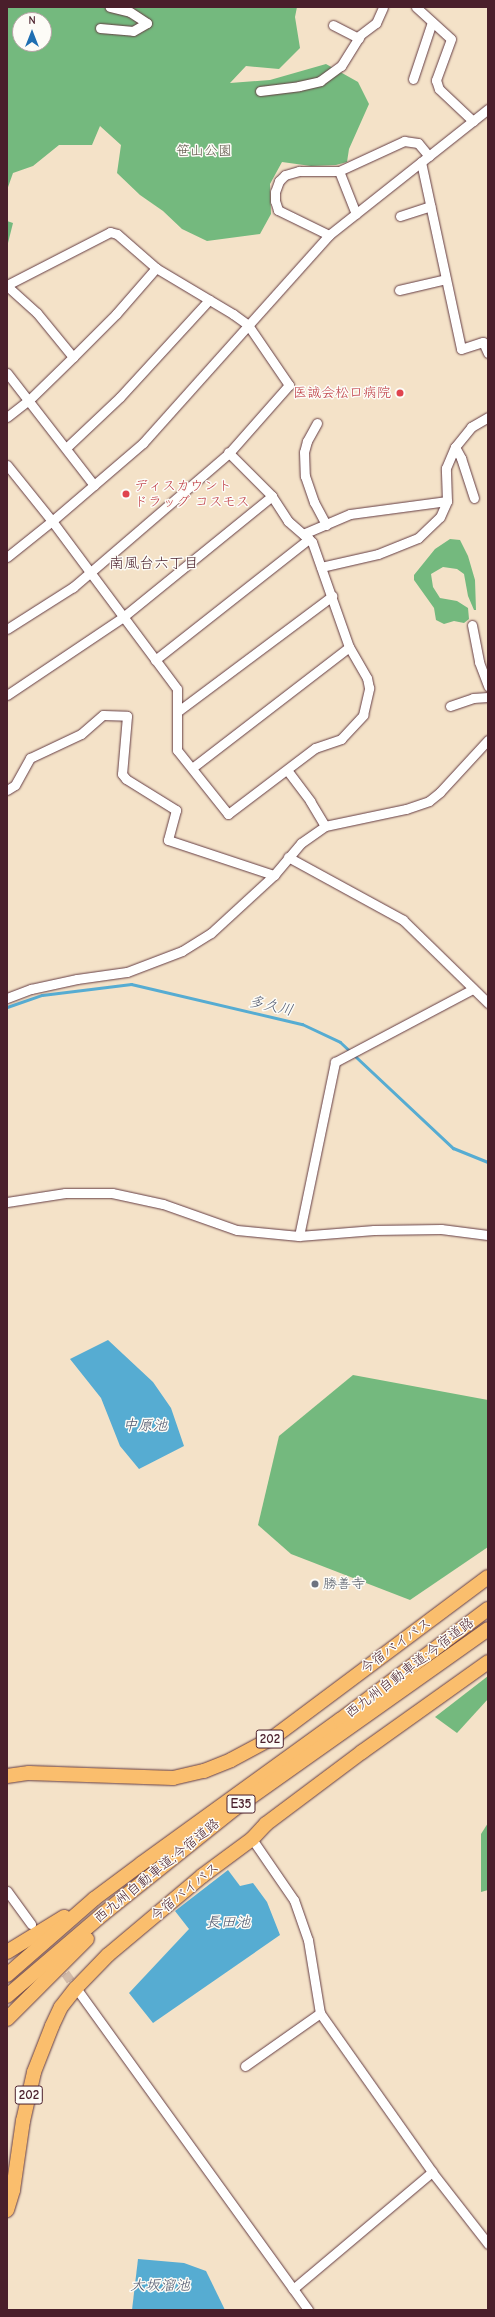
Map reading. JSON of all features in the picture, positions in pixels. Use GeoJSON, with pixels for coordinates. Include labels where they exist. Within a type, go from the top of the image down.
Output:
{"type":"FeatureCollection","features":[{"type":"Feature","properties":{"kind":"highway","name":"今宿バイパス"},"geometry":{"type":"LineString","coordinates":[[7,1776],[29,1773],[173,1778],[204,1771],[231,1760],[274,1737],[488,1577]]}},
{"type":"Feature","properties":{"kind":"highway","name":"西九州自動車道;今宿道路"},"geometry":{"type":"LineString","coordinates":[[7,1996],[103,1914],[234,1809],[263,1790],[346,1728],[422,1667],[488,1609]]}},
{"type":"Feature","properties":{"kind":"highway","name":"西九州自動車道;今宿道路"},"geometry":{"type":"LineString","coordinates":[[7,1975],[94,1900],[265,1774],[422,1667],[488,1629]]}},
{"type":"Feature","properties":{"kind":"highway","name":"今宿バイパス"},"geometry":{"type":"LineString","coordinates":[[7,2210],[16,2176],[23,2121],[34,2072],[61,2007],[76,1988],[108,1955],[169,1904],[252,1839],[266,1824],[488,1662]]}},
{"type":"Feature","properties":{"kind":"highway"},"geometry":{"type":"LineString","coordinates":[[7,2019],[80,1945],[234,1809]]}},
{"type":"Feature","properties":{"kind":"highway"},"geometry":{"type":"LineString","coordinates":[[7,1952],[94,1900]]}},
{"type":"Feature","properties":{"kind":"street"},"geometry":{"type":"LineString","coordinates":[[100,28],[133,31],[147,23],[130,12],[110,7]]}},
{"type":"Feature","properties":{"kind":"street"},"geometry":{"type":"LineString","coordinates":[[260,91],[299,86],[320,81],[341,66],[359,38],[376,23],[383,7]]}},
{"type":"Feature","properties":{"kind":"street"},"geometry":{"type":"LineString","coordinates":[[416,7],[451,39],[436,80],[439,89],[473,121]]}},
{"type":"Feature","properties":{"kind":"street"},"geometry":{"type":"LineString","coordinates":[[413,79],[432,22]]}},
{"type":"Feature","properties":{"kind":"street"},"geometry":{"type":"LineString","coordinates":[[333,25],[359,38]]}},
{"type":"Feature","properties":{"kind":"street"},"geometry":{"type":"LineString","coordinates":[[7,557],[52,521],[143,442],[329,235],[488,109]]}},
{"type":"Feature","properties":{"kind":"street"},"geometry":{"type":"LineString","coordinates":[[329,235],[278,210],[275,201],[275,192],[279,181],[289,174],[299,171],[339,171],[404,141],[418,143],[429,156]]}},
{"type":"Feature","properties":{"kind":"street"},"geometry":{"type":"LineString","coordinates":[[421,162],[461,349],[483,342],[488,353]]}},
{"type":"Feature","properties":{"kind":"street"},"geometry":{"type":"LineString","coordinates":[[339,171],[356,214]]}},
{"type":"Feature","properties":{"kind":"street"},"geometry":{"type":"LineString","coordinates":[[400,216],[430,206]]}},
{"type":"Feature","properties":{"kind":"street"},"geometry":{"type":"LineString","coordinates":[[7,630],[73,587],[228,453],[289,385],[248,325],[156,268],[117,234],[110,232],[7,285],[37,313],[73,357]]}},
{"type":"Feature","properties":{"kind":"street"},"geometry":{"type":"LineString","coordinates":[[7,417],[29,400],[116,314],[156,268]]}},
{"type":"Feature","properties":{"kind":"street"},"geometry":{"type":"LineString","coordinates":[[399,290],[446,279]]}},
{"type":"Feature","properties":{"kind":"street"},"geometry":{"type":"LineString","coordinates":[[66,448],[120,397],[209,300]]}},
{"type":"Feature","properties":{"kind":"street"},"geometry":{"type":"LineString","coordinates":[[7,373],[94,485]]}},
{"type":"Feature","properties":{"kind":"street"},"geometry":{"type":"LineString","coordinates":[[321,567],[378,554],[418,538],[440,517],[447,500],[446,468],[455,447],[471,427],[488,417]]}},
{"type":"Feature","properties":{"kind":"street"},"geometry":{"type":"LineString","coordinates":[[317,423],[307,441],[304,470],[309,489],[326,524]]}},
{"type":"Feature","properties":{"kind":"street"},"geometry":{"type":"LineString","coordinates":[[455,447],[461,458],[474,498]]}},
{"type":"Feature","properties":{"kind":"street"},"geometry":{"type":"LineString","coordinates":[[7,465],[52,521],[177,689],[177,750],[228,814],[315,748],[341,739],[363,715],[370,688],[367,678],[349,647],[321,567],[306,537],[288,521],[272,496],[228,453]]}},
{"type":"Feature","properties":{"kind":"street"},"geometry":{"type":"LineString","coordinates":[[7,695],[123,617],[272,496]]}},
{"type":"Feature","properties":{"kind":"street"},"geometry":{"type":"LineString","coordinates":[[156,660],[306,537],[326,524],[350,514],[447,500]]}},
{"type":"Feature","properties":{"kind":"street"},"geometry":{"type":"LineString","coordinates":[[177,712],[332,596]]}},
{"type":"Feature","properties":{"kind":"street"},"geometry":{"type":"LineString","coordinates":[[472,625],[479,662],[488,686]]}},
{"type":"Feature","properties":{"kind":"street"},"geometry":{"type":"LineString","coordinates":[[192,768],[349,647]]}},
{"type":"Feature","properties":{"kind":"street"},"geometry":{"type":"LineString","coordinates":[[450,706],[473,698],[488,697]]}},
{"type":"Feature","properties":{"kind":"street"},"geometry":{"type":"LineString","coordinates":[[7,790],[15,785],[30,758],[81,734],[103,715],[127,716],[122,774],[176,810],[168,840],[274,875]]}},
{"type":"Feature","properties":{"kind":"street"},"geometry":{"type":"LineString","coordinates":[[7,998],[31,989],[77,979],[127,972],[182,951],[211,933],[274,875],[288,857],[309,836],[325,826],[406,809],[429,800],[440,792],[488,740]]}},
{"type":"Feature","properties":{"kind":"street"},"geometry":{"type":"LineString","coordinates":[[287,770],[310,801],[325,826]]}},
{"type":"Feature","properties":{"kind":"street"},"geometry":{"type":"LineString","coordinates":[[288,857],[403,920],[488,1003]]}},
{"type":"Feature","properties":{"kind":"street"},"geometry":{"type":"LineString","coordinates":[[299,1236],[335,1062],[473,989]]}},
{"type":"Feature","properties":{"kind":"street"},"geometry":{"type":"LineString","coordinates":[[7,1202],[65,1193],[112,1193],[162,1204],[237,1230],[299,1236],[374,1230],[441,1229],[488,1235]]}},
{"type":"Feature","properties":{"kind":"street"},"geometry":{"type":"LineString","coordinates":[[252,1839],[294,1900],[308,1940],[320,2013],[432,2172],[488,2244]]}},
{"type":"Feature","properties":{"kind":"street"},"geometry":{"type":"LineString","coordinates":[[7,1891],[31,1924]]}},
{"type":"Feature","properties":{"kind":"street"},"geometry":{"type":"LineString","coordinates":[[76,1988],[308,2310]]}},
{"type":"Feature","properties":{"kind":"street"},"geometry":{"type":"LineString","coordinates":[[245,2066],[320,2013]]}},
{"type":"Feature","properties":{"kind":"street"},"geometry":{"type":"LineString","coordinates":[[293,2289],[432,2172]]}},
{"type":"Feature","properties":{"kind":"green space","name":"笹山公園"},"geometry":{"type":"Polygon","coordinates":[[[7,7],[297,7],[295,17],[300,48],[279,69],[246,66],[230,83],[270,80],[326,64],[358,82],[369,104],[349,149],[347,162],[336,165],[311,166],[282,162],[270,184],[271,214],[260,234],[207,241],[182,229],[163,211],[140,195],[117,173],[121,145],[100,126],[92,145],[59,145],[33,166],[13,173],[7,190],[7,7]]]}},
{"type":"Feature","properties":{"kind":"green space"},"geometry":{"type":"Polygon","coordinates":[[[7,221],[13,223],[8,243],[7,242],[7,221]]]}},
{"type":"Feature","properties":{"kind":"green space"},"geometry":{"type":"Polygon","coordinates":[[[450,539],[460,540],[468,556],[475,580],[476,610],[474,610],[468,596],[464,574],[457,569],[443,567],[431,574],[433,587],[440,598],[457,601],[468,608],[469,619],[464,623],[454,621],[444,624],[436,620],[434,608],[414,580],[414,575],[435,549],[450,539]]]}},
{"type":"Feature","properties":{"kind":"green space"},"geometry":{"type":"Polygon","coordinates":[[[353,1375],[488,1400],[488,1547],[410,1600],[291,1554],[258,1525],[279,1436],[353,1375]]]}},
{"type":"Feature","properties":{"kind":"green space"},"geometry":{"type":"Polygon","coordinates":[[[488,1676],[488,1699],[457,1733],[435,1717],[488,1676]]]}},
{"type":"Feature","properties":{"kind":"green space"},"geometry":{"type":"Polygon","coordinates":[[[488,1823],[488,1890],[481,1892],[481,1834],[488,1823]]]}},
{"type":"Feature","properties":{"kind":"water","name":"中原池"},"geometry":{"type":"Polygon","coordinates":[[[108,1340],[153,1382],[171,1408],[184,1446],[139,1469],[120,1446],[101,1398],[70,1359],[108,1340]]]}},
{"type":"Feature","properties":{"kind":"water","name":"長田池"},"geometry":{"type":"Polygon","coordinates":[[[228,1870],[240,1886],[253,1883],[267,1902],[280,1935],[153,2023],[129,1993],[189,1929],[175,1911],[228,1870]]]}},
{"type":"Feature","properties":{"kind":"water","name":"大坂溜池"},"geometry":{"type":"Polygon","coordinates":[[[138,2259],[184,2263],[206,2271],[225,2310],[132,2310],[138,2259]]]}},
{"type":"Feature","properties":{"kind":"waterway","name":"多久川"},"geometry":{"type":"LineString","coordinates":[[7,1007],[42,995],[131,984],[302,1024],[340,1042],[453,1148],[488,1162]]}},
{"type":"Feature","properties":{"kind":"tunnel"},"geometry":{"type":"LineString","coordinates":[[42,1940],[76,1988]]}},
{"type":"Feature","properties":{"kind":"place","name":"医誠会松口病院"},"geometry":{"type":"Point","coordinates":[400,393]}},
{"type":"Feature","properties":{"kind":"place","name":"ディスカウント ドラッグ コスモス"},"geometry":{"type":"Point","coordinates":[126,494]}},
{"type":"Feature","properties":{"kind":"place","name":"勝善寺"},"geometry":{"type":"Point","coordinates":[315,1584]}},
{"type":"Feature","properties":{"kind":"district","name":"南風台六丁目"},"geometry":{"type":"Point","coordinates":[154,564]}}]}
